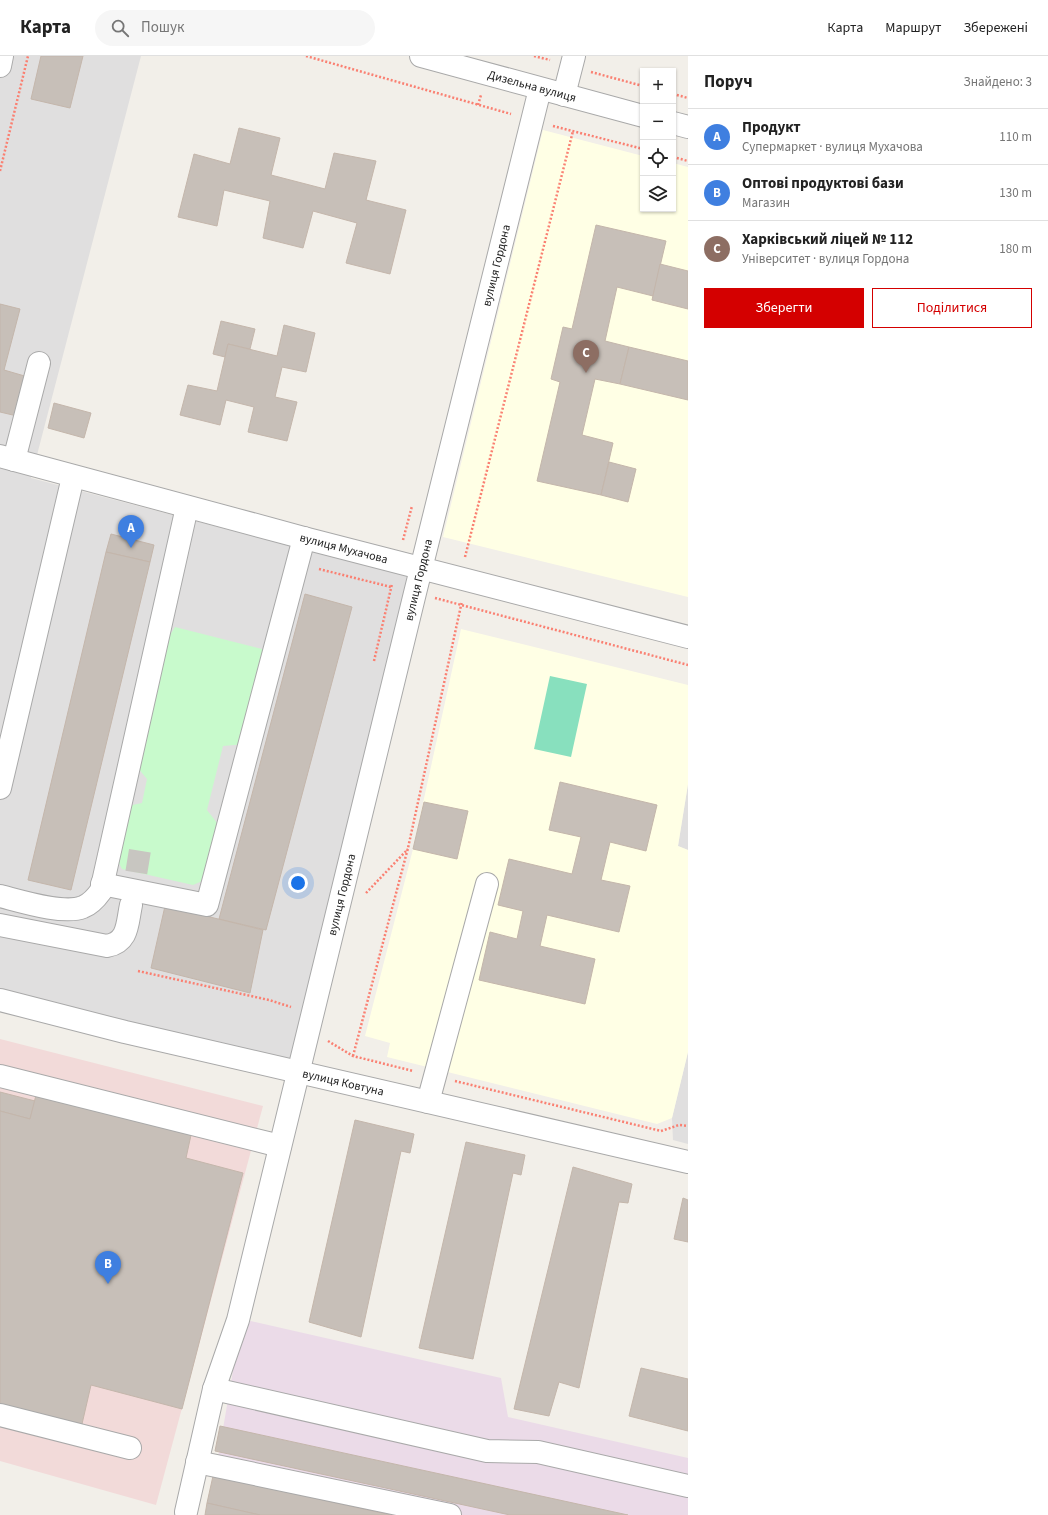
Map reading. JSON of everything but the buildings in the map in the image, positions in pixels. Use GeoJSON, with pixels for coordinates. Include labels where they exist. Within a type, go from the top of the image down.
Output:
{"type":"FeatureCollection","features":[{"type":"Feature","properties":{"kind":"street"},"geometry":{"type":"LineString","coordinates":[[0,66],[2,56]]}},
{"type":"Feature","properties":{"kind":"street","name":"Дизельна вулиця"},"geometry":{"type":"LineString","coordinates":[[421,56],[640,115]]}},
{"type":"Feature","properties":{"kind":"street"},"geometry":{"type":"LineString","coordinates":[[564,95],[574,56]]}},
{"type":"Feature","properties":{"kind":"street","name":"вулиця Гордона"},"geometry":{"type":"LineString","coordinates":[[186,1512],[214,1390],[238,1320],[421,568],[540,89]]}},
{"type":"Feature","properties":{"kind":"street"},"geometry":{"type":"LineString","coordinates":[[676,124],[688,127]]}},
{"type":"Feature","properties":{"kind":"street"},"geometry":{"type":"LineString","coordinates":[[7,458],[39,363]]}},
{"type":"Feature","properties":{"kind":"street","name":"вулиця Мухачова"},"geometry":{"type":"LineString","coordinates":[[7,458],[304,538],[688,637]]}},
{"type":"Feature","properties":{"kind":"street"},"geometry":{"type":"LineString","coordinates":[[0,788],[73,476]]}},
{"type":"Feature","properties":{"kind":"street"},"geometry":{"type":"LineString","coordinates":[[0,896],[52,908],[74,909],[83,908],[92,903],[97,897],[102,884],[187,507]]}},
{"type":"Feature","properties":{"kind":"street"},"geometry":{"type":"LineString","coordinates":[[102,884],[208,905],[304,538]]}},
{"type":"Feature","properties":{"kind":"street"},"geometry":{"type":"LineString","coordinates":[[428,1102],[487,884]]}},
{"type":"Feature","properties":{"kind":"street"},"geometry":{"type":"LineString","coordinates":[[0,925],[107,946],[119,942],[125,934],[131,905]]}},
{"type":"Feature","properties":{"kind":"street","name":"вулиця Ковтуна"},"geometry":{"type":"LineString","coordinates":[[0,1000],[125,1032],[688,1162]]}},
{"type":"Feature","properties":{"kind":"street"},"geometry":{"type":"LineString","coordinates":[[0,1076],[280,1146]]}},
{"type":"Feature","properties":{"kind":"street"},"geometry":{"type":"LineString","coordinates":[[214,1390],[487,1450],[538,1452],[688,1486]]}},
{"type":"Feature","properties":{"kind":"street"},"geometry":{"type":"LineString","coordinates":[[0,1415],[130,1448]]}},
{"type":"Feature","properties":{"kind":"street"},"geometry":{"type":"LineString","coordinates":[[197,1462],[450,1515]]}},
{"type":"Feature","properties":{"kind":"path"},"geometry":{"type":"LineString","coordinates":[[0,171],[28,56]]}},
{"type":"Feature","properties":{"kind":"path"},"geometry":{"type":"LineString","coordinates":[[306,56],[532,120],[640,148]]}},
{"type":"Feature","properties":{"kind":"path"},"geometry":{"type":"LineString","coordinates":[[676,95],[688,98]]}},
{"type":"Feature","properties":{"kind":"path"},"geometry":{"type":"LineString","coordinates":[[465,558],[573,131]]}},
{"type":"Feature","properties":{"kind":"path"},"geometry":{"type":"LineString","coordinates":[[676,158],[688,161]]}},
{"type":"Feature","properties":{"kind":"path"},"geometry":{"type":"LineString","coordinates":[[297,564],[415,593],[688,665]]}},
{"type":"Feature","properties":{"kind":"path"},"geometry":{"type":"LineString","coordinates":[[353,1056],[408,848],[467,580]]}},
{"type":"Feature","properties":{"kind":"path"},"geometry":{"type":"LineString","coordinates":[[138,971],[290,1006],[309,1028],[321,1038],[353,1056],[661,1131],[679,1125],[688,1126]]}},
{"type":"Feature","properties":{"kind":"shaded area"},"geometry":{"type":"Polygon","coordinates":[[[0,56],[141,56],[31,478],[410,577],[290,1061],[0,990],[0,56]]]}},
{"type":"Feature","properties":{"kind":"shaded area"},"geometry":{"type":"Polygon","coordinates":[[[543,130],[640,155],[640,212],[676,212],[676,164],[688,167],[688,597],[443,537],[543,130]]]}},
{"type":"Feature","properties":{"kind":"shaded area"},"geometry":{"type":"Polygon","coordinates":[[[461,629],[688,685],[688,784],[678,846],[688,850],[688,1052],[672,1118],[657,1124],[387,1057],[390,1043],[365,1036],[413,849],[461,629]]]}},
{"type":"Feature","properties":{"kind":"shaded area"},"geometry":{"type":"Polygon","coordinates":[[[688,784],[688,850],[678,846],[688,784]]]}},
{"type":"Feature","properties":{"kind":"shaded area"},"geometry":{"type":"Polygon","coordinates":[[[0,1039],[263,1106],[156,1505],[0,1461],[0,1039]]]}},
{"type":"Feature","properties":{"kind":"shaded area"},"geometry":{"type":"Polygon","coordinates":[[[688,1052],[688,1144],[673,1140],[672,1118],[688,1052]]]}},
{"type":"Feature","properties":{"kind":"shaded area"},"geometry":{"type":"Polygon","coordinates":[[[242,1319],[501,1378],[508,1417],[688,1458],[688,1515],[208,1515],[242,1319]]]}},
{"type":"Feature","properties":{"kind":"green space"},"geometry":{"type":"Polygon","coordinates":[[[175,627],[266,650],[246,744],[223,746],[207,810],[221,828],[207,879],[193,885],[122,869],[113,852],[128,806],[142,803],[147,779],[137,767],[165,643],[175,627]]]}},
{"type":"Feature","properties":{"kind":"green space"},"geometry":{"type":"Polygon","coordinates":[[[550,676],[587,684],[571,757],[534,749],[550,676]]]}},
{"type":"Feature","properties":{"kind":"tunnel"},"geometry":{"type":"LineString","coordinates":[[131,905],[140,850]]}},
{"type":"Feature","properties":{"kind":"place","name":"Харківський ліцей № 112"},"geometry":{"type":"Point","coordinates":[586,373]}},
{"type":"Feature","properties":{"kind":"place","name":"Продукт"},"geometry":{"type":"Point","coordinates":[131,548]}},
{"type":"Feature","properties":{"kind":"place","name":"Оптові продуктові бази"},"geometry":{"type":"Point","coordinates":[108,1284]}}]}
